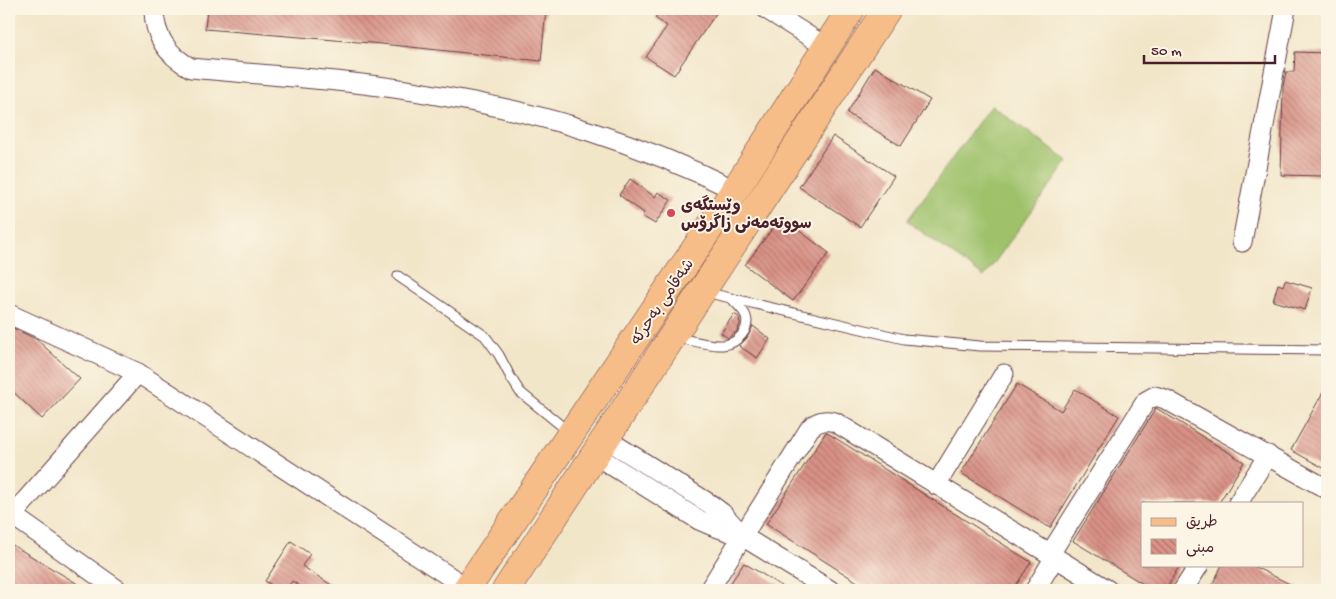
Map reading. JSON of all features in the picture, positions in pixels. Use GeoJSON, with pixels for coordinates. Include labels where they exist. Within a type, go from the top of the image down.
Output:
{"type":"FeatureCollection","features":[{"type":"Feature","properties":{"kind":"main road","name":"شەقامی بەحرکە"},"geometry":{"type":"LineString","coordinates":[[459,590],[571,434],[735,190],[851,9]]}},
{"type":"Feature","properties":{"kind":"main road","name":"شەقامی بەحرکە"},"geometry":{"type":"LineString","coordinates":[[506,590],[887,9]]}},
{"type":"Feature","properties":{"kind":"street"},"geometry":{"type":"LineString","coordinates":[[154,9],[154,22],[161,41],[174,57],[191,68],[392,88],[443,96],[525,113],[622,141],[698,172],[735,190]]}},
{"type":"Feature","properties":{"kind":"street"},"geometry":{"type":"LineString","coordinates":[[766,9],[826,47]]}},
{"type":"Feature","properties":{"kind":"street"},"geometry":{"type":"LineString","coordinates":[[1242,242],[1286,9]]}},
{"type":"Feature","properties":{"kind":"street"},"geometry":{"type":"LineString","coordinates":[[9,314],[138,373],[459,590]]}},
{"type":"Feature","properties":{"kind":"street"},"geometry":{"type":"LineString","coordinates":[[118,590],[10,517],[138,373]]}},
{"type":"Feature","properties":{"kind":"street"},"geometry":{"type":"LineString","coordinates":[[936,484],[1004,374]]}},
{"type":"Feature","properties":{"kind":"street"},"geometry":{"type":"LineString","coordinates":[[1035,590],[1052,556],[1146,401],[1155,396],[1165,399],[1327,488]]}},
{"type":"Feature","properties":{"kind":"street"},"geometry":{"type":"LineString","coordinates":[[709,590],[810,428],[824,420],[835,422],[1108,590]]}},
{"type":"Feature","properties":{"kind":"street"},"geometry":{"type":"LineString","coordinates":[[601,447],[699,520],[742,536],[830,590]]}},
{"type":"Feature","properties":{"kind":"street"},"geometry":{"type":"LineString","coordinates":[[1239,502],[1268,455]]}},
{"type":"Feature","properties":{"kind":"street"},"geometry":{"type":"LineString","coordinates":[[1183,590],[1198,566]]}},
{"type":"Feature","properties":{"kind":"lane"},"geometry":{"type":"LineString","coordinates":[[398,276],[485,336],[499,355],[520,392],[571,434]]}},
{"type":"Feature","properties":{"kind":"lane"},"geometry":{"type":"LineString","coordinates":[[703,291],[904,339],[980,346],[1327,350]]}},
{"type":"Feature","properties":{"kind":"lane"},"geometry":{"type":"LineString","coordinates":[[673,337],[722,345],[730,344],[744,332],[746,324],[745,315],[732,299]]}},
{"type":"Feature","properties":{"kind":"green space"},"geometry":{"type":"Polygon","coordinates":[[[991,105],[1068,161],[984,277],[907,221],[991,105]]]}},
{"type":"Feature","properties":{"kind":"building"},"geometry":{"type":"Polygon","coordinates":[[[207,9],[546,9],[541,61],[382,44],[205,29],[207,9]]]}},
{"type":"Feature","properties":{"kind":"building"},"geometry":{"type":"Polygon","coordinates":[[[661,9],[719,9],[674,75],[646,57],[667,26],[655,18],[661,9]]]}},
{"type":"Feature","properties":{"kind":"building"},"geometry":{"type":"Polygon","coordinates":[[[1295,52],[1327,53],[1327,136],[1325,136],[1324,176],[1281,175],[1283,87],[1286,72],[1294,72],[1295,52]]]}},
{"type":"Feature","properties":{"kind":"building"},"geometry":{"type":"Polygon","coordinates":[[[875,67],[930,100],[901,146],[847,113],[875,67]]]}},
{"type":"Feature","properties":{"kind":"building"},"geometry":{"type":"Polygon","coordinates":[[[833,136],[894,176],[860,227],[799,187],[833,136]]]}},
{"type":"Feature","properties":{"kind":"building"},"geometry":{"type":"Polygon","coordinates":[[[630,179],[655,197],[658,192],[671,200],[655,224],[642,216],[644,213],[619,195],[630,179]]]}},
{"type":"Feature","properties":{"kind":"building"},"geometry":{"type":"Polygon","coordinates":[[[781,217],[829,253],[793,301],[745,265],[781,217]]]}},
{"type":"Feature","properties":{"kind":"building"},"geometry":{"type":"Polygon","coordinates":[[[1285,280],[1312,288],[1305,310],[1273,301],[1278,284],[1283,286],[1285,280]]]}},
{"type":"Feature","properties":{"kind":"building"},"geometry":{"type":"Polygon","coordinates":[[[734,314],[739,317],[740,324],[737,331],[728,338],[721,333],[734,314]]]}},
{"type":"Feature","properties":{"kind":"building"},"geometry":{"type":"Polygon","coordinates":[[[9,326],[36,339],[80,379],[42,419],[9,388],[9,326]]]}},
{"type":"Feature","properties":{"kind":"building"},"geometry":{"type":"Polygon","coordinates":[[[753,326],[770,339],[757,358],[739,346],[747,338],[753,326]]]}},
{"type":"Feature","properties":{"kind":"building"},"geometry":{"type":"Polygon","coordinates":[[[1017,384],[1061,411],[1075,389],[1119,416],[1050,528],[961,473],[1017,384]]]}},
{"type":"Feature","properties":{"kind":"building"},"geometry":{"type":"Polygon","coordinates":[[[1327,385],[1327,470],[1291,450],[1327,385]]]}},
{"type":"Feature","properties":{"kind":"building"},"geometry":{"type":"Polygon","coordinates":[[[1156,408],[1244,462],[1220,502],[1141,502],[1141,566],[1179,566],[1165,590],[1153,590],[1073,541],[1156,408]]]}},
{"type":"Feature","properties":{"kind":"building"},"geometry":{"type":"Polygon","coordinates":[[[826,432],[1031,562],[1013,590],[870,590],[766,524],[826,432]]]}},
{"type":"Feature","properties":{"kind":"building"},"geometry":{"type":"Polygon","coordinates":[[[291,541],[310,554],[302,566],[339,590],[306,590],[292,581],[286,590],[279,590],[265,581],[291,541]]]}},
{"type":"Feature","properties":{"kind":"building"},"geometry":{"type":"Polygon","coordinates":[[[9,543],[88,590],[9,590],[9,543]]]}},
{"type":"Feature","properties":{"kind":"building"},"geometry":{"type":"Polygon","coordinates":[[[744,563],[767,577],[787,590],[726,590],[744,563]]]}},
{"type":"Feature","properties":{"kind":"building"},"geometry":{"type":"Polygon","coordinates":[[[1222,566],[1253,566],[1302,590],[1210,590],[1222,566]]]}},
{"type":"Feature","properties":{"kind":"place","name":"وێستگەی سووتەمەنی زاگرۆس"},"geometry":{"type":"Point","coordinates":[671,213]}}]}
